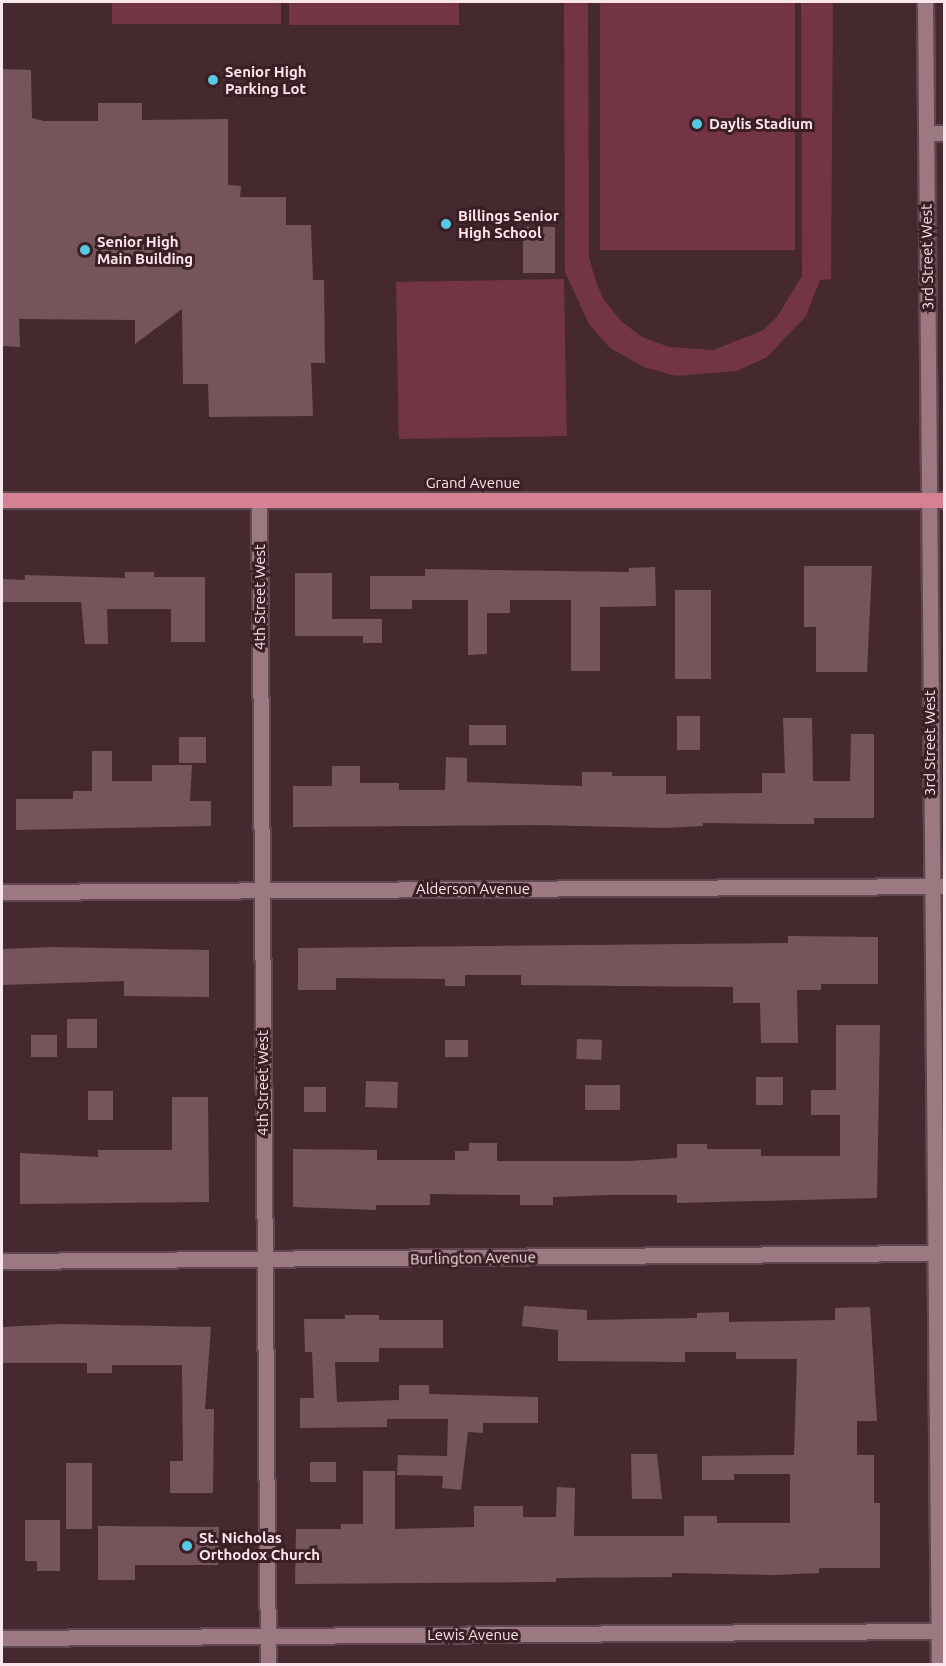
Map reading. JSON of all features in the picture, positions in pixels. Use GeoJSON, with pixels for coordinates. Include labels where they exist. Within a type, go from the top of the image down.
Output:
{"type":"FeatureCollection","features":[{"type":"Feature","properties":{"kind":"main road","name":"Grand Avenue"},"geometry":{"type":"LineString","coordinates":[[2,500],[937,500]]}},
{"type":"Feature","properties":{"kind":"street","name":"3rd Street West"},"geometry":{"type":"LineString","coordinates":[[925,2],[926,133],[937,500],[941,1632],[939,1665]]}},
{"type":"Feature","properties":{"kind":"street"},"geometry":{"type":"LineString","coordinates":[[926,133],[945,133]]}},
{"type":"Feature","properties":{"kind":"street","name":"4th Street West"},"geometry":{"type":"LineString","coordinates":[[259,501],[268,1665]]}},
{"type":"Feature","properties":{"kind":"street","name":"Alderson Avenue"},"geometry":{"type":"LineString","coordinates":[[2,892],[938,886]]}},
{"type":"Feature","properties":{"kind":"street","name":"Burlington Avenue"},"geometry":{"type":"LineString","coordinates":[[2,1261],[939,1253]]}},
{"type":"Feature","properties":{"kind":"street","name":"Lewis Avenue"},"geometry":{"type":"LineString","coordinates":[[2,1638],[941,1632]]}},
{"type":"Feature","properties":{"kind":"shaded area"},"geometry":{"type":"Polygon","coordinates":[[[112,2],[281,2],[281,24],[112,24],[112,2]]]}},
{"type":"Feature","properties":{"kind":"shaded area"},"geometry":{"type":"Polygon","coordinates":[[[289,2],[459,2],[459,25],[289,25],[289,2]]]}},
{"type":"Feature","properties":{"kind":"shaded area"},"geometry":{"type":"Polygon","coordinates":[[[564,2],[588,2],[589,257],[596,282],[604,300],[621,321],[642,337],[669,347],[713,350],[762,331],[777,317],[802,276],[801,2],[833,2],[831,279],[820,280],[806,316],[767,357],[737,371],[676,376],[644,367],[610,348],[589,324],[565,272],[564,2]]]}},
{"type":"Feature","properties":{"kind":"shaded area","name":"Daylis Stadium"},"geometry":{"type":"Polygon","coordinates":[[[600,2],[795,2],[795,250],[600,250],[600,2]]]}},
{"type":"Feature","properties":{"kind":"shaded area"},"geometry":{"type":"Polygon","coordinates":[[[564,279],[567,436],[399,439],[396,282],[564,279]]]}},
{"type":"Feature","properties":{"kind":"building"},"geometry":{"type":"Polygon","coordinates":[[[2,69],[31,70],[32,118],[44,121],[98,121],[98,103],[142,103],[142,120],[228,119],[228,185],[241,186],[240,197],[286,197],[286,225],[311,225],[313,280],[324,280],[325,363],[311,363],[313,416],[209,417],[208,384],[183,384],[182,309],[135,344],[135,320],[19,319],[20,347],[2,346],[2,69]]]}},
{"type":"Feature","properties":{"kind":"building"},"geometry":{"type":"Polygon","coordinates":[[[523,227],[555,227],[555,273],[523,273],[523,227]]]}},
{"type":"Feature","properties":{"kind":"building"},"geometry":{"type":"Polygon","coordinates":[[[804,566],[872,566],[867,672],[816,672],[816,627],[804,627],[804,566]]]}},
{"type":"Feature","properties":{"kind":"building"},"geometry":{"type":"Polygon","coordinates":[[[655,567],[656,606],[600,607],[600,671],[571,671],[571,600],[510,600],[510,613],[487,613],[487,654],[468,655],[468,600],[412,600],[412,609],[370,609],[370,576],[425,576],[425,569],[629,572],[629,568],[655,567]]]}},
{"type":"Feature","properties":{"kind":"building"},"geometry":{"type":"Polygon","coordinates":[[[125,572],[154,572],[154,577],[205,577],[205,642],[171,642],[171,609],[107,609],[108,644],[85,644],[81,602],[2,602],[2,579],[25,580],[25,575],[125,578],[125,572]]]}},
{"type":"Feature","properties":{"kind":"building"},"geometry":{"type":"Polygon","coordinates":[[[295,573],[332,573],[332,619],[382,619],[382,643],[363,643],[363,636],[295,636],[295,573]]]}},
{"type":"Feature","properties":{"kind":"building"},"geometry":{"type":"Polygon","coordinates":[[[675,590],[711,590],[711,679],[675,679],[675,590]]]}},
{"type":"Feature","properties":{"kind":"building"},"geometry":{"type":"Polygon","coordinates":[[[677,716],[700,716],[700,750],[677,750],[677,716]]]}},
{"type":"Feature","properties":{"kind":"building"},"geometry":{"type":"Polygon","coordinates":[[[783,718],[812,718],[813,781],[850,781],[851,734],[874,734],[874,818],[814,818],[814,824],[703,823],[703,826],[666,828],[536,825],[293,827],[293,786],[332,786],[332,766],[360,766],[360,783],[399,783],[399,790],[445,790],[446,757],[467,758],[467,782],[582,786],[582,772],[612,772],[612,776],[666,776],[666,794],[762,793],[762,773],[785,773],[783,718]]]}},
{"type":"Feature","properties":{"kind":"building"},"geometry":{"type":"Polygon","coordinates":[[[469,725],[506,725],[506,745],[469,745],[469,725]]]}},
{"type":"Feature","properties":{"kind":"building"},"geometry":{"type":"Polygon","coordinates":[[[179,737],[206,737],[206,763],[179,763],[179,737]]]}},
{"type":"Feature","properties":{"kind":"building"},"geometry":{"type":"Polygon","coordinates":[[[92,751],[112,751],[112,781],[152,781],[152,765],[192,765],[190,801],[211,801],[211,826],[16,830],[16,799],[73,799],[73,791],[92,791],[92,751]]]}},
{"type":"Feature","properties":{"kind":"building"},"geometry":{"type":"Polygon","coordinates":[[[788,936],[878,937],[878,984],[821,984],[821,990],[797,990],[798,1043],[761,1043],[760,1003],[733,1003],[733,987],[521,985],[521,975],[465,975],[465,986],[445,986],[445,979],[336,978],[336,990],[298,990],[298,948],[788,943],[788,936]]]}},
{"type":"Feature","properties":{"kind":"building"},"geometry":{"type":"Polygon","coordinates":[[[52,947],[209,950],[209,997],[124,996],[124,981],[2,985],[2,949],[52,947]]]}},
{"type":"Feature","properties":{"kind":"building"},"geometry":{"type":"Polygon","coordinates":[[[67,1019],[97,1019],[97,1048],[67,1048],[67,1019]]]}},
{"type":"Feature","properties":{"kind":"building"},"geometry":{"type":"Polygon","coordinates":[[[836,1025],[880,1025],[877,1198],[677,1203],[677,1195],[611,1195],[553,1197],[553,1205],[520,1205],[520,1195],[430,1194],[430,1205],[376,1205],[376,1210],[293,1207],[293,1149],[377,1150],[377,1160],[455,1160],[455,1151],[469,1151],[469,1143],[497,1143],[497,1161],[629,1161],[677,1158],[677,1144],[707,1144],[707,1149],[761,1149],[761,1156],[840,1156],[840,1115],[811,1115],[811,1090],[836,1090],[836,1025]]]}},
{"type":"Feature","properties":{"kind":"building"},"geometry":{"type":"Polygon","coordinates":[[[31,1035],[57,1035],[57,1057],[31,1057],[31,1035]]]}},
{"type":"Feature","properties":{"kind":"building"},"geometry":{"type":"Polygon","coordinates":[[[577,1039],[602,1040],[601,1060],[576,1059],[577,1039]]]}},
{"type":"Feature","properties":{"kind":"building"},"geometry":{"type":"Polygon","coordinates":[[[445,1040],[468,1040],[468,1057],[445,1057],[445,1040]]]}},
{"type":"Feature","properties":{"kind":"building"},"geometry":{"type":"Polygon","coordinates":[[[756,1077],[783,1077],[783,1105],[756,1105],[756,1077]]]}},
{"type":"Feature","properties":{"kind":"building"},"geometry":{"type":"Polygon","coordinates":[[[366,1081],[398,1082],[397,1108],[365,1107],[366,1081]]]}},
{"type":"Feature","properties":{"kind":"building"},"geometry":{"type":"Polygon","coordinates":[[[585,1085],[620,1085],[620,1110],[585,1110],[585,1085]]]}},
{"type":"Feature","properties":{"kind":"building"},"geometry":{"type":"Polygon","coordinates":[[[304,1087],[326,1087],[326,1112],[304,1112],[304,1087]]]}},
{"type":"Feature","properties":{"kind":"building"},"geometry":{"type":"Polygon","coordinates":[[[88,1091],[113,1091],[113,1120],[88,1120],[88,1091]]]}},
{"type":"Feature","properties":{"kind":"building"},"geometry":{"type":"Polygon","coordinates":[[[172,1097],[208,1097],[209,1202],[20,1204],[20,1153],[98,1157],[98,1150],[172,1150],[172,1097]]]}},
{"type":"Feature","properties":{"kind":"building"},"geometry":{"type":"Polygon","coordinates":[[[524,1306],[587,1310],[587,1320],[697,1318],[697,1313],[729,1312],[729,1322],[835,1320],[835,1308],[870,1307],[877,1421],[857,1421],[857,1455],[874,1455],[874,1503],[880,1503],[880,1568],[819,1568],[819,1573],[774,1575],[672,1573],[672,1577],[556,1578],[556,1582],[295,1584],[296,1529],[341,1529],[341,1524],[363,1524],[363,1471],[395,1471],[395,1529],[474,1527],[474,1506],[523,1506],[523,1517],[556,1517],[557,1487],[575,1488],[574,1536],[684,1536],[684,1516],[717,1516],[717,1523],[790,1523],[790,1474],[734,1474],[734,1480],[702,1480],[702,1456],[794,1455],[797,1359],[736,1359],[736,1352],[685,1352],[685,1362],[558,1361],[558,1330],[522,1326],[524,1306]]]}},
{"type":"Feature","properties":{"kind":"building"},"geometry":{"type":"Polygon","coordinates":[[[345,1315],[379,1315],[379,1320],[443,1320],[443,1348],[379,1348],[379,1362],[335,1362],[337,1402],[399,1400],[399,1385],[429,1385],[429,1394],[538,1397],[538,1423],[483,1423],[483,1433],[468,1432],[461,1490],[442,1488],[443,1476],[397,1475],[398,1455],[447,1456],[448,1419],[387,1419],[387,1427],[300,1428],[300,1398],[314,1398],[312,1352],[305,1352],[304,1319],[345,1319],[345,1315]]]}},
{"type":"Feature","properties":{"kind":"building"},"geometry":{"type":"Polygon","coordinates":[[[61,1324],[211,1327],[205,1409],[214,1409],[213,1493],[170,1493],[170,1461],[183,1461],[182,1365],[112,1365],[112,1373],[87,1373],[87,1363],[2,1363],[2,1327],[61,1324]]]}},
{"type":"Feature","properties":{"kind":"building"},"geometry":{"type":"Polygon","coordinates":[[[631,1454],[657,1454],[662,1499],[632,1499],[631,1454]]]}},
{"type":"Feature","properties":{"kind":"building"},"geometry":{"type":"Polygon","coordinates":[[[310,1462],[336,1462],[336,1482],[310,1482],[310,1462]]]}},
{"type":"Feature","properties":{"kind":"building"},"geometry":{"type":"Polygon","coordinates":[[[66,1463],[92,1463],[92,1529],[66,1529],[66,1463]]]}},
{"type":"Feature","properties":{"kind":"building"},"geometry":{"type":"Polygon","coordinates":[[[25,1520],[60,1520],[60,1571],[37,1571],[37,1561],[25,1561],[25,1520]]]}},
{"type":"Feature","properties":{"kind":"building"},"geometry":{"type":"Polygon","coordinates":[[[98,1526],[219,1527],[218,1565],[135,1565],[135,1580],[98,1580],[98,1526]]]}},
{"type":"Feature","properties":{"kind":"place","name":"Senior High Parking Lot"},"geometry":{"type":"Point","coordinates":[213,80]}},
{"type":"Feature","properties":{"kind":"place","name":"Daylis Stadium"},"geometry":{"type":"Point","coordinates":[697,124]}},
{"type":"Feature","properties":{"kind":"place","name":"Billings Senior High School"},"geometry":{"type":"Point","coordinates":[446,224]}},
{"type":"Feature","properties":{"kind":"place","name":"Senior High Main Building"},"geometry":{"type":"Point","coordinates":[85,250]}},
{"type":"Feature","properties":{"kind":"place","name":"St. Nicholas Orthodox Church"},"geometry":{"type":"Point","coordinates":[187,1546]}}]}
